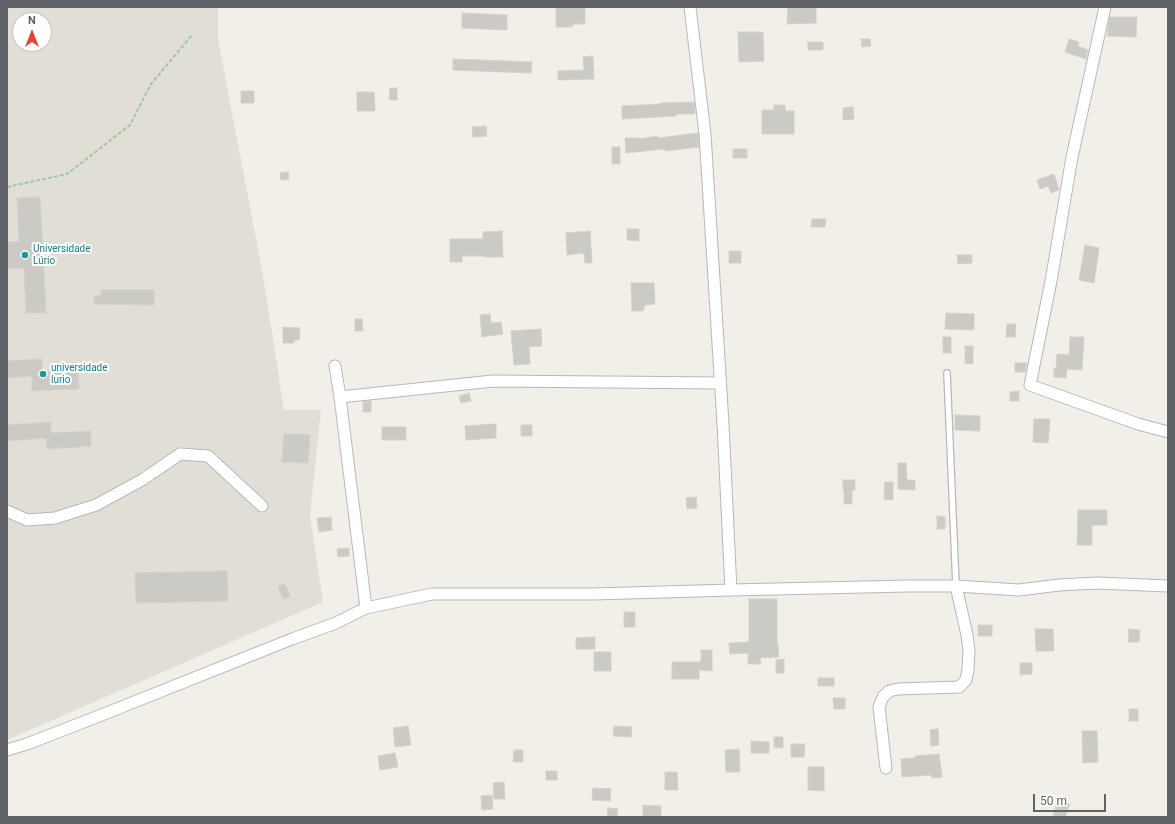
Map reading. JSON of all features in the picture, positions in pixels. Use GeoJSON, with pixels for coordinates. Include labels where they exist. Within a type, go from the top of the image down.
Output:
{"type":"FeatureCollection","features":[{"type":"Feature","properties":{"kind":"street"},"geometry":{"type":"LineString","coordinates":[[690,7],[705,134],[731,590]]}},
{"type":"Feature","properties":{"kind":"street"},"geometry":{"type":"LineString","coordinates":[[1105,7],[1072,157],[1051,281],[1030,385],[1138,424],[1168,432]]}},
{"type":"Feature","properties":{"kind":"street"},"geometry":{"type":"LineString","coordinates":[[335,366],[366,608]]}},
{"type":"Feature","properties":{"kind":"street"},"geometry":{"type":"LineString","coordinates":[[340,397],[493,381],[720,383]]}},
{"type":"Feature","properties":{"kind":"street"},"geometry":{"type":"LineString","coordinates":[[7,510],[28,520],[55,518],[96,506],[142,480],[180,454],[208,456],[262,506]]}},
{"type":"Feature","properties":{"kind":"street"},"geometry":{"type":"LineString","coordinates":[[7,750],[27,744],[336,623],[366,608],[432,594],[593,594],[956,586],[1019,590],[1059,585],[1097,583],[1168,586]]}},
{"type":"Feature","properties":{"kind":"street"},"geometry":{"type":"LineString","coordinates":[[886,768],[879,707],[883,697],[889,691],[898,689],[959,687],[966,680],[969,651],[956,586]]}},
{"type":"Feature","properties":{"kind":"lane"},"geometry":{"type":"LineString","coordinates":[[947,373],[956,586]]}},
{"type":"Feature","properties":{"kind":"path"},"geometry":{"type":"LineString","coordinates":[[7,187],[67,174],[130,125],[151,84],[192,35]]}},
{"type":"Feature","properties":{"kind":"shaded area","name":"Universidade Lúrio"},"geometry":{"type":"Polygon","coordinates":[[[7,7],[218,7],[218,39],[263,276],[284,410],[321,410],[310,516],[323,602],[7,740],[7,7]]]}},
{"type":"Feature","properties":{"kind":"building"},"geometry":{"type":"Polygon","coordinates":[[[556,7],[585,7],[585,24],[573,24],[573,26],[570,27],[556,27],[556,7]]]}},
{"type":"Feature","properties":{"kind":"building"},"geometry":{"type":"Polygon","coordinates":[[[788,7],[816,7],[816,23],[787,24],[788,7]]]}},
{"type":"Feature","properties":{"kind":"building"},"geometry":{"type":"Polygon","coordinates":[[[462,13],[507,15],[507,30],[462,28],[462,13]]]}},
{"type":"Feature","properties":{"kind":"building"},"geometry":{"type":"Polygon","coordinates":[[[1110,17],[1137,17],[1136,37],[1107,36],[1110,17]]]}},
{"type":"Feature","properties":{"kind":"building"},"geometry":{"type":"Polygon","coordinates":[[[738,32],[763,32],[764,61],[739,62],[738,32]]]}},
{"type":"Feature","properties":{"kind":"building"},"geometry":{"type":"Polygon","coordinates":[[[861,39],[870,39],[871,46],[862,47],[861,39]]]}},
{"type":"Feature","properties":{"kind":"building"},"geometry":{"type":"Polygon","coordinates":[[[1069,39],[1079,42],[1078,46],[1088,50],[1086,59],[1065,52],[1069,39]]]}},
{"type":"Feature","properties":{"kind":"building"},"geometry":{"type":"Polygon","coordinates":[[[808,42],[823,42],[823,50],[808,50],[808,42]]]}},
{"type":"Feature","properties":{"kind":"building"},"geometry":{"type":"Polygon","coordinates":[[[593,56],[594,79],[558,80],[558,71],[584,70],[583,57],[593,56]]]}},
{"type":"Feature","properties":{"kind":"building"},"geometry":{"type":"Polygon","coordinates":[[[453,59],[532,62],[531,73],[453,70],[453,59]]]}},
{"type":"Feature","properties":{"kind":"building"},"geometry":{"type":"Polygon","coordinates":[[[390,88],[397,88],[397,100],[389,100],[390,88]]]}},
{"type":"Feature","properties":{"kind":"building"},"geometry":{"type":"Polygon","coordinates":[[[241,91],[254,91],[254,103],[241,103],[241,91]]]}},
{"type":"Feature","properties":{"kind":"building"},"geometry":{"type":"Polygon","coordinates":[[[357,92],[374,92],[375,111],[357,111],[357,92]]]}},
{"type":"Feature","properties":{"kind":"building"},"geometry":{"type":"Polygon","coordinates":[[[694,102],[695,114],[676,114],[676,116],[622,119],[622,106],[694,102]]]}},
{"type":"Feature","properties":{"kind":"building"},"geometry":{"type":"Polygon","coordinates":[[[774,105],[785,105],[785,111],[794,111],[794,134],[762,134],[762,110],[774,110],[774,105]]]}},
{"type":"Feature","properties":{"kind":"building"},"geometry":{"type":"Polygon","coordinates":[[[853,107],[854,119],[843,120],[843,108],[853,107]]]}},
{"type":"Feature","properties":{"kind":"building"},"geometry":{"type":"Polygon","coordinates":[[[486,126],[487,136],[473,137],[472,127],[486,126]]]}},
{"type":"Feature","properties":{"kind":"building"},"geometry":{"type":"Polygon","coordinates":[[[698,133],[699,147],[665,151],[665,149],[626,153],[625,138],[639,139],[658,136],[658,138],[698,133]]]}},
{"type":"Feature","properties":{"kind":"building"},"geometry":{"type":"Polygon","coordinates":[[[612,147],[620,147],[620,164],[612,164],[612,147]]]}},
{"type":"Feature","properties":{"kind":"building"},"geometry":{"type":"Polygon","coordinates":[[[733,149],[747,149],[747,158],[733,158],[733,149]]]}},
{"type":"Feature","properties":{"kind":"building"},"geometry":{"type":"Polygon","coordinates":[[[288,172],[289,179],[281,180],[280,173],[288,172]]]}},
{"type":"Feature","properties":{"kind":"building"},"geometry":{"type":"Polygon","coordinates":[[[1054,174],[1059,190],[1051,193],[1048,186],[1040,189],[1037,180],[1054,174]]]}},
{"type":"Feature","properties":{"kind":"building","name":"Universidade Lúrio"},"geometry":{"type":"Polygon","coordinates":[[[40,197],[46,313],[26,313],[24,268],[7,269],[7,242],[19,242],[17,198],[40,197]]]}},
{"type":"Feature","properties":{"kind":"building"},"geometry":{"type":"Polygon","coordinates":[[[812,219],[826,219],[825,227],[811,227],[812,219]]]}},
{"type":"Feature","properties":{"kind":"building"},"geometry":{"type":"Polygon","coordinates":[[[627,229],[639,229],[639,241],[627,240],[627,229]]]}},
{"type":"Feature","properties":{"kind":"building"},"geometry":{"type":"Polygon","coordinates":[[[502,231],[503,257],[462,256],[462,262],[450,262],[450,239],[483,239],[483,232],[502,231]]]}},
{"type":"Feature","properties":{"kind":"building"},"geometry":{"type":"Polygon","coordinates":[[[590,231],[592,263],[585,263],[584,253],[567,255],[566,233],[590,231]]]}},
{"type":"Feature","properties":{"kind":"building"},"geometry":{"type":"Polygon","coordinates":[[[1085,245],[1099,248],[1094,283],[1079,280],[1085,245]]]}},
{"type":"Feature","properties":{"kind":"building"},"geometry":{"type":"Polygon","coordinates":[[[729,251],[741,251],[741,263],[729,263],[729,251]]]}},
{"type":"Feature","properties":{"kind":"building"},"geometry":{"type":"Polygon","coordinates":[[[957,255],[972,255],[972,263],[958,264],[957,255]]]}},
{"type":"Feature","properties":{"kind":"building"},"geometry":{"type":"Polygon","coordinates":[[[631,283],[654,283],[655,304],[645,305],[643,311],[632,311],[631,283]]]}},
{"type":"Feature","properties":{"kind":"building","name":"Universidade Lúrio"},"geometry":{"type":"Polygon","coordinates":[[[101,290],[154,290],[154,305],[94,304],[94,296],[101,296],[101,290]]]}},
{"type":"Feature","properties":{"kind":"building"},"geometry":{"type":"Polygon","coordinates":[[[946,313],[974,314],[974,330],[945,329],[946,313]]]}},
{"type":"Feature","properties":{"kind":"building"},"geometry":{"type":"Polygon","coordinates":[[[490,314],[491,323],[501,322],[503,334],[482,337],[480,315],[490,314]]]}},
{"type":"Feature","properties":{"kind":"building"},"geometry":{"type":"Polygon","coordinates":[[[355,319],[362,319],[363,331],[355,331],[355,319]]]}},
{"type":"Feature","properties":{"kind":"building"},"geometry":{"type":"Polygon","coordinates":[[[1007,324],[1016,324],[1015,337],[1006,337],[1007,324]]]}},
{"type":"Feature","properties":{"kind":"building"},"geometry":{"type":"Polygon","coordinates":[[[283,327],[300,328],[299,340],[294,340],[294,343],[283,343],[283,327]]]}},
{"type":"Feature","properties":{"kind":"building"},"geometry":{"type":"Polygon","coordinates":[[[541,329],[542,346],[529,347],[530,364],[514,365],[511,331],[541,329]]]}},
{"type":"Feature","properties":{"kind":"building"},"geometry":{"type":"Polygon","coordinates":[[[943,337],[951,337],[951,353],[943,353],[943,337]]]}},
{"type":"Feature","properties":{"kind":"building"},"geometry":{"type":"Polygon","coordinates":[[[1070,337],[1084,337],[1082,370],[1067,369],[1066,378],[1054,377],[1057,354],[1069,355],[1070,337]]]}},
{"type":"Feature","properties":{"kind":"building"},"geometry":{"type":"Polygon","coordinates":[[[965,346],[973,346],[973,364],[965,363],[965,346]]]}},
{"type":"Feature","properties":{"kind":"building","name":"universidade lurio"},"geometry":{"type":"Polygon","coordinates":[[[42,359],[42,372],[78,370],[79,389],[32,391],[32,376],[7,378],[7,361],[42,359]]]}},
{"type":"Feature","properties":{"kind":"building"},"geometry":{"type":"Polygon","coordinates":[[[1015,363],[1027,363],[1025,372],[1015,372],[1015,363]]]}},
{"type":"Feature","properties":{"kind":"building"},"geometry":{"type":"Polygon","coordinates":[[[1019,391],[1019,401],[1010,401],[1010,392],[1019,391]]]}},
{"type":"Feature","properties":{"kind":"building"},"geometry":{"type":"Polygon","coordinates":[[[469,393],[471,401],[461,403],[459,396],[469,393]]]}},
{"type":"Feature","properties":{"kind":"building"},"geometry":{"type":"Polygon","coordinates":[[[371,401],[371,412],[363,412],[363,402],[371,401]]]}},
{"type":"Feature","properties":{"kind":"building"},"geometry":{"type":"Polygon","coordinates":[[[955,415],[980,416],[980,431],[955,430],[955,415]]]}},
{"type":"Feature","properties":{"kind":"building"},"geometry":{"type":"Polygon","coordinates":[[[1034,419],[1050,419],[1048,443],[1033,442],[1034,419]]]}},
{"type":"Feature","properties":{"kind":"building"},"geometry":{"type":"Polygon","coordinates":[[[51,422],[51,433],[91,431],[91,446],[47,449],[46,438],[7,441],[7,425],[51,422]]]}},
{"type":"Feature","properties":{"kind":"building"},"geometry":{"type":"Polygon","coordinates":[[[496,424],[496,438],[466,440],[465,426],[496,424]]]}},
{"type":"Feature","properties":{"kind":"building"},"geometry":{"type":"Polygon","coordinates":[[[521,425],[532,425],[532,436],[521,436],[521,425]]]}},
{"type":"Feature","properties":{"kind":"building"},"geometry":{"type":"Polygon","coordinates":[[[382,427],[406,427],[406,440],[382,440],[382,427]]]}},
{"type":"Feature","properties":{"kind":"building"},"geometry":{"type":"Polygon","coordinates":[[[284,434],[310,435],[308,463],[282,462],[284,434]]]}},
{"type":"Feature","properties":{"kind":"building"},"geometry":{"type":"Polygon","coordinates":[[[898,463],[906,463],[907,480],[915,480],[915,490],[898,489],[898,463]]]}},
{"type":"Feature","properties":{"kind":"building"},"geometry":{"type":"Polygon","coordinates":[[[843,480],[855,480],[855,490],[852,490],[852,504],[844,504],[843,480]]]}},
{"type":"Feature","properties":{"kind":"building"},"geometry":{"type":"Polygon","coordinates":[[[885,482],[893,482],[893,500],[884,499],[885,482]]]}},
{"type":"Feature","properties":{"kind":"building"},"geometry":{"type":"Polygon","coordinates":[[[696,497],[697,508],[687,509],[686,498],[696,497]]]}},
{"type":"Feature","properties":{"kind":"building"},"geometry":{"type":"Polygon","coordinates":[[[1078,510],[1107,510],[1107,525],[1092,525],[1092,545],[1077,545],[1078,510]]]}},
{"type":"Feature","properties":{"kind":"building"},"geometry":{"type":"Polygon","coordinates":[[[937,516],[945,517],[945,529],[937,529],[937,516]]]}},
{"type":"Feature","properties":{"kind":"building"},"geometry":{"type":"Polygon","coordinates":[[[331,517],[332,530],[319,532],[317,518],[331,517]]]}},
{"type":"Feature","properties":{"kind":"building"},"geometry":{"type":"Polygon","coordinates":[[[349,548],[349,556],[338,557],[337,549],[349,548]]]}},
{"type":"Feature","properties":{"kind":"building"},"geometry":{"type":"Polygon","coordinates":[[[227,571],[228,601],[136,603],[135,573],[227,571]]]}},
{"type":"Feature","properties":{"kind":"building"},"geometry":{"type":"Polygon","coordinates":[[[285,584],[290,596],[283,599],[278,586],[285,584]]]}},
{"type":"Feature","properties":{"kind":"building"},"geometry":{"type":"Polygon","coordinates":[[[749,599],[777,599],[777,645],[778,644],[779,657],[760,658],[761,664],[748,664],[748,653],[730,654],[729,643],[749,642],[749,599]]]}},
{"type":"Feature","properties":{"kind":"building"},"geometry":{"type":"Polygon","coordinates":[[[624,612],[635,612],[635,627],[624,627],[624,612]]]}},
{"type":"Feature","properties":{"kind":"building"},"geometry":{"type":"Polygon","coordinates":[[[978,625],[992,625],[992,636],[978,636],[978,625]]]}},
{"type":"Feature","properties":{"kind":"building"},"geometry":{"type":"Polygon","coordinates":[[[1035,629],[1053,629],[1054,651],[1036,651],[1035,629]]]}},
{"type":"Feature","properties":{"kind":"building"},"geometry":{"type":"Polygon","coordinates":[[[1129,629],[1140,630],[1139,642],[1128,642],[1129,629]]]}},
{"type":"Feature","properties":{"kind":"building"},"geometry":{"type":"Polygon","coordinates":[[[595,637],[595,649],[576,649],[576,638],[595,637]]]}},
{"type":"Feature","properties":{"kind":"building"},"geometry":{"type":"Polygon","coordinates":[[[701,650],[712,650],[712,671],[699,670],[699,679],[672,679],[672,662],[701,662],[701,650]]]}},
{"type":"Feature","properties":{"kind":"building"},"geometry":{"type":"Polygon","coordinates":[[[594,652],[611,652],[611,671],[594,671],[594,652]]]}},
{"type":"Feature","properties":{"kind":"building"},"geometry":{"type":"Polygon","coordinates":[[[784,659],[784,673],[776,673],[776,660],[784,659]]]}},
{"type":"Feature","properties":{"kind":"building"},"geometry":{"type":"Polygon","coordinates":[[[1020,663],[1032,663],[1032,674],[1020,675],[1020,663]]]}},
{"type":"Feature","properties":{"kind":"building"},"geometry":{"type":"Polygon","coordinates":[[[818,678],[834,678],[834,686],[818,686],[818,678]]]}},
{"type":"Feature","properties":{"kind":"building"},"geometry":{"type":"Polygon","coordinates":[[[833,698],[845,698],[845,709],[834,709],[833,698]]]}},
{"type":"Feature","properties":{"kind":"building"},"geometry":{"type":"Polygon","coordinates":[[[1129,709],[1138,709],[1138,721],[1129,721],[1129,709]]]}},
{"type":"Feature","properties":{"kind":"building"},"geometry":{"type":"Polygon","coordinates":[[[408,726],[411,745],[395,747],[393,728],[408,726]]]}},
{"type":"Feature","properties":{"kind":"building"},"geometry":{"type":"Polygon","coordinates":[[[614,726],[632,727],[631,737],[613,736],[614,726]]]}},
{"type":"Feature","properties":{"kind":"building"},"geometry":{"type":"Polygon","coordinates":[[[938,729],[939,745],[931,746],[930,730],[938,729]]]}},
{"type":"Feature","properties":{"kind":"building"},"geometry":{"type":"Polygon","coordinates":[[[1082,731],[1097,731],[1098,762],[1083,763],[1082,731]]]}},
{"type":"Feature","properties":{"kind":"building"},"geometry":{"type":"Polygon","coordinates":[[[774,737],[783,737],[783,748],[774,747],[774,737]]]}},
{"type":"Feature","properties":{"kind":"building"},"geometry":{"type":"Polygon","coordinates":[[[751,741],[769,742],[769,753],[751,753],[751,741]]]}},
{"type":"Feature","properties":{"kind":"building"},"geometry":{"type":"Polygon","coordinates":[[[791,744],[805,744],[804,757],[791,757],[791,744]]]}},
{"type":"Feature","properties":{"kind":"building"},"geometry":{"type":"Polygon","coordinates":[[[739,749],[740,772],[726,772],[725,750],[739,749]]]}},
{"type":"Feature","properties":{"kind":"building"},"geometry":{"type":"Polygon","coordinates":[[[514,750],[523,750],[523,762],[513,762],[514,750]]]}},
{"type":"Feature","properties":{"kind":"building"},"geometry":{"type":"Polygon","coordinates":[[[395,753],[398,767],[380,770],[378,756],[395,753]]]}},
{"type":"Feature","properties":{"kind":"building"},"geometry":{"type":"Polygon","coordinates":[[[939,754],[942,777],[932,778],[931,775],[902,777],[901,759],[939,754]]]}},
{"type":"Feature","properties":{"kind":"building"},"geometry":{"type":"Polygon","coordinates":[[[808,767],[824,767],[824,791],[808,790],[808,767]]]}},
{"type":"Feature","properties":{"kind":"building"},"geometry":{"type":"Polygon","coordinates":[[[546,771],[557,771],[557,780],[546,780],[546,771]]]}},
{"type":"Feature","properties":{"kind":"building"},"geometry":{"type":"Polygon","coordinates":[[[665,772],[677,772],[678,790],[665,790],[665,772]]]}},
{"type":"Feature","properties":{"kind":"building"},"geometry":{"type":"Polygon","coordinates":[[[504,782],[505,799],[494,799],[493,783],[504,782]]]}},
{"type":"Feature","properties":{"kind":"building"},"geometry":{"type":"Polygon","coordinates":[[[593,788],[611,789],[610,801],[592,800],[593,788]]]}},
{"type":"Feature","properties":{"kind":"building"},"geometry":{"type":"Polygon","coordinates":[[[492,795],[493,809],[482,810],[481,796],[492,795]]]}},
{"type":"Feature","properties":{"kind":"building"},"geometry":{"type":"Polygon","coordinates":[[[1058,800],[1070,804],[1065,817],[1053,815],[1058,800]]]}},
{"type":"Feature","properties":{"kind":"building"},"geometry":{"type":"Polygon","coordinates":[[[643,805],[661,806],[661,817],[643,817],[643,805]]]}},
{"type":"Feature","properties":{"kind":"building"},"geometry":{"type":"Polygon","coordinates":[[[608,808],[618,809],[617,817],[607,816],[608,808]]]}},
{"type":"Feature","properties":{"kind":"place","name":"Universidade Lúrio"},"geometry":{"type":"Point","coordinates":[25,255]}},
{"type":"Feature","properties":{"kind":"place","name":"universidade lurio"},"geometry":{"type":"Point","coordinates":[43,374]}}]}
